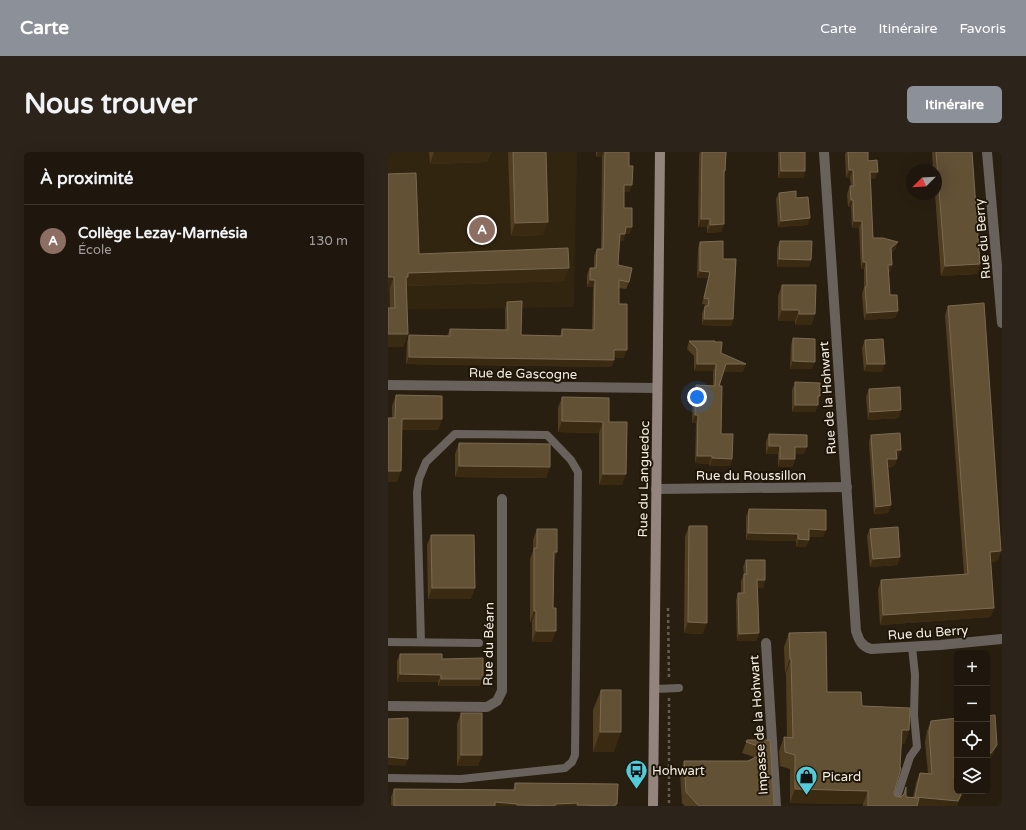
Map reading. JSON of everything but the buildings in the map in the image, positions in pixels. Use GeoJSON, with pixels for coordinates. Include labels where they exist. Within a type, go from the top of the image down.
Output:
{"type":"FeatureCollection","features":[{"type":"Feature","properties":{"kind":"street","name":"Rue du Languedoc"},"geometry":{"type":"LineString","coordinates":[[653,806],[660,152]]}},
{"type":"Feature","properties":{"kind":"street","name":"Rue de la Hohwart"},"geometry":{"type":"LineString","coordinates":[[824,152],[856,631],[859,641]]}},
{"type":"Feature","properties":{"kind":"street","name":"Rue du Berry"},"geometry":{"type":"LineString","coordinates":[[987,152],[1002,323]]}},
{"type":"Feature","properties":{"kind":"street","name":"Rue de Gascogne"},"geometry":{"type":"LineString","coordinates":[[388,385],[657,388]]}},
{"type":"Feature","properties":{"kind":"street","name":"Rue du Roussillon"},"geometry":{"type":"LineString","coordinates":[[656,489],[847,487]]}},
{"type":"Feature","properties":{"kind":"street","name":"Rue du Béarn"},"geometry":{"type":"LineString","coordinates":[[388,706],[487,707],[497,701],[502,691],[502,499]]}},
{"type":"Feature","properties":{"kind":"street","name":"Rue du Berry"},"geometry":{"type":"LineString","coordinates":[[859,641],[864,647],[870,649],[1002,639]]}},
{"type":"Feature","properties":{"kind":"street","name":"Impasse de la Hohwart"},"geometry":{"type":"LineString","coordinates":[[766,643],[776,806]]}},
{"type":"Feature","properties":{"kind":"lane"},"geometry":{"type":"LineString","coordinates":[[388,778],[460,779],[565,768],[572,762],[575,755],[578,472],[571,460],[547,435],[455,434],[426,462],[419,479],[417,492],[421,642]]}},
{"type":"Feature","properties":{"kind":"lane"},"geometry":{"type":"LineString","coordinates":[[388,642],[479,643]]}},
{"type":"Feature","properties":{"kind":"lane"},"geometry":{"type":"LineString","coordinates":[[894,806],[910,757],[917,747],[914,715],[915,675],[912,647]]}},
{"type":"Feature","properties":{"kind":"lane"},"geometry":{"type":"LineString","coordinates":[[654,689],[679,688]]}},
{"type":"Feature","properties":{"kind":"shaded area"},"geometry":{"type":"Polygon","coordinates":[[[388,152],[577,152],[574,307],[388,310],[388,152]]]}},
{"type":"Feature","properties":{"kind":"place","name":"Collège Lezay-Marnésia"},"geometry":{"type":"Point","coordinates":[482,230]}},
{"type":"Feature","properties":{"kind":"place","name":"Hohwart"},"geometry":{"type":"Point","coordinates":[637,790]}},
{"type":"Feature","properties":{"kind":"place","name":"Picard"},"geometry":{"type":"Point","coordinates":[806,796]}}]}
